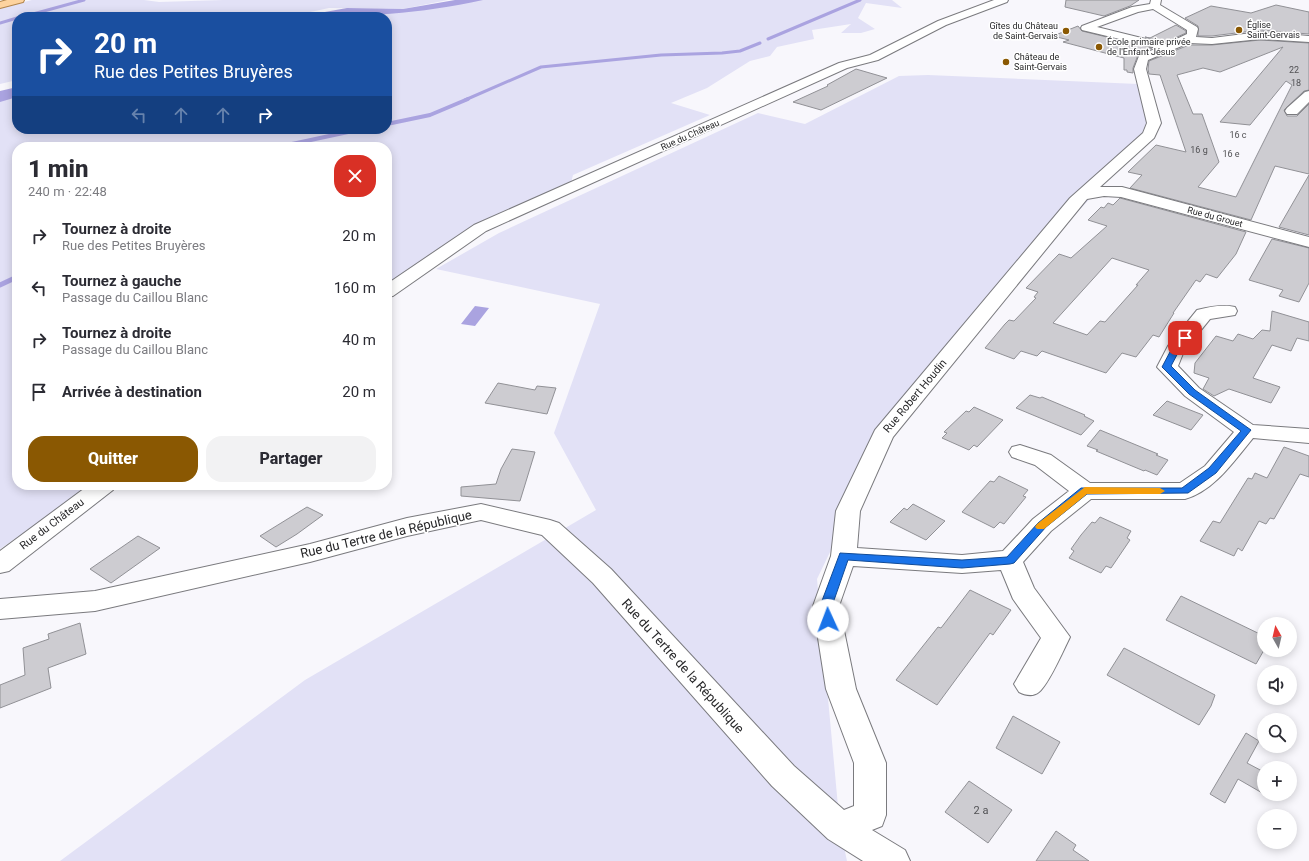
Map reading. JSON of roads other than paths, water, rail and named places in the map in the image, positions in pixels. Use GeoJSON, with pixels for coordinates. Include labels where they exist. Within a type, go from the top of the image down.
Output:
{"type":"FeatureCollection","features":[{"type":"Feature","properties":{"kind":"main road"},"geometry":{"type":"LineString","coordinates":[[0,4],[19,0]]}},
{"type":"Feature","properties":{"kind":"street","name":"Rue du Château"},"geometry":{"type":"LineString","coordinates":[[392,289],[480,228],[843,65],[874,58],[942,23],[1003,0]]}},
{"type":"Feature","properties":{"kind":"street"},"geometry":{"type":"LineString","coordinates":[[1165,48],[1159,44],[1086,28],[1156,3],[1193,29],[1192,35],[1188,39],[1195,41],[1254,36],[1309,39]]}},
{"type":"Feature","properties":{"kind":"street","name":"Rue Robert Houdin"},"geometry":{"type":"LineString","coordinates":[[840,828],[870,815],[870,763],[841,689],[826,606],[844,556],[848,511],[882,435],[1071,207],[1149,135],[1154,123],[1140,69],[1143,58],[1188,39]]}},
{"type":"Feature","properties":{"kind":"street"},"geometry":{"type":"LineString","coordinates":[[1292,111],[1308,96]]}},
{"type":"Feature","properties":{"kind":"street","name":"Rue du Grouet"},"geometry":{"type":"LineString","coordinates":[[1105,174],[1112,185],[1122,192]]}},
{"type":"Feature","properties":{"kind":"street","name":"Rue du Grouet"},"geometry":{"type":"LineString","coordinates":[[1084,195],[1104,191],[1122,192],[1309,242]]}},
{"type":"Feature","properties":{"kind":"street"},"geometry":{"type":"LineString","coordinates":[[1228,311],[1204,314],[1175,350],[1166,367],[1192,392],[1247,430],[1309,436]]}},
{"type":"Feature","properties":{"kind":"street"},"geometry":{"type":"LineString","coordinates":[[1020,452],[1043,460],[1085,491],[1185,491],[1212,471],[1247,430]]}},
{"type":"Feature","properties":{"kind":"street","name":"Rue du Château"},"geometry":{"type":"LineString","coordinates":[[0,564],[98,490]]}},
{"type":"Feature","properties":{"kind":"street"},"geometry":{"type":"LineString","coordinates":[[844,556],[962,564],[1010,560],[1042,525],[1085,491]]}},
{"type":"Feature","properties":{"kind":"street","name":"Rue du Tertre de la République"},"geometry":{"type":"LineString","coordinates":[[0,609],[95,601],[310,553],[407,527],[481,512],[550,529],[602,576],[783,776],[840,828],[893,861]]}},
{"type":"Feature","properties":{"kind":"street"},"geometry":{"type":"LineString","coordinates":[[1010,560],[1022,592],[1056,637],[1044,661],[1029,684]]}},
{"type":"Feature","properties":{"kind":"waterway"},"geometry":{"type":"LineString","coordinates":[[40,12],[84,0]]}},
{"type":"Feature","properties":{"kind":"waterway"},"geometry":{"type":"LineString","coordinates":[[768,39],[860,0]]}},
{"type":"Feature","properties":{"kind":"waterway"},"geometry":{"type":"LineString","coordinates":[[0,23],[12,19]]}},
{"type":"Feature","properties":{"kind":"waterway"},"geometry":{"type":"LineString","coordinates":[[465,100],[541,67],[661,55],[722,53],[740,51],[760,43]]}},
{"type":"Feature","properties":{"kind":"waterway"},"geometry":{"type":"LineString","coordinates":[[392,123],[430,115],[468,99]]}},
{"type":"Feature","properties":{"kind":"waterway"},"geometry":{"type":"LineString","coordinates":[[301,142],[339,134]]}},
{"type":"Feature","properties":{"kind":"waterway"},"geometry":{"type":"LineString","coordinates":[[0,285],[12,279]]}},
{"type":"Feature","properties":{"kind":"place","name":"Église Saint-Gervais"},"geometry":{"type":"Point","coordinates":[1239,30]}},
{"type":"Feature","properties":{"kind":"place","name":"Gîtes du Château de Saint-Gervais"},"geometry":{"type":"Point","coordinates":[1066,31]}},
{"type":"Feature","properties":{"kind":"place","name":"École primaire privée de l'Enfant Jésus"},"geometry":{"type":"Point","coordinates":[1099,47]}},
{"type":"Feature","properties":{"kind":"place","name":"Château de Saint-Gervais"},"geometry":{"type":"Point","coordinates":[1006,62]}}]}
